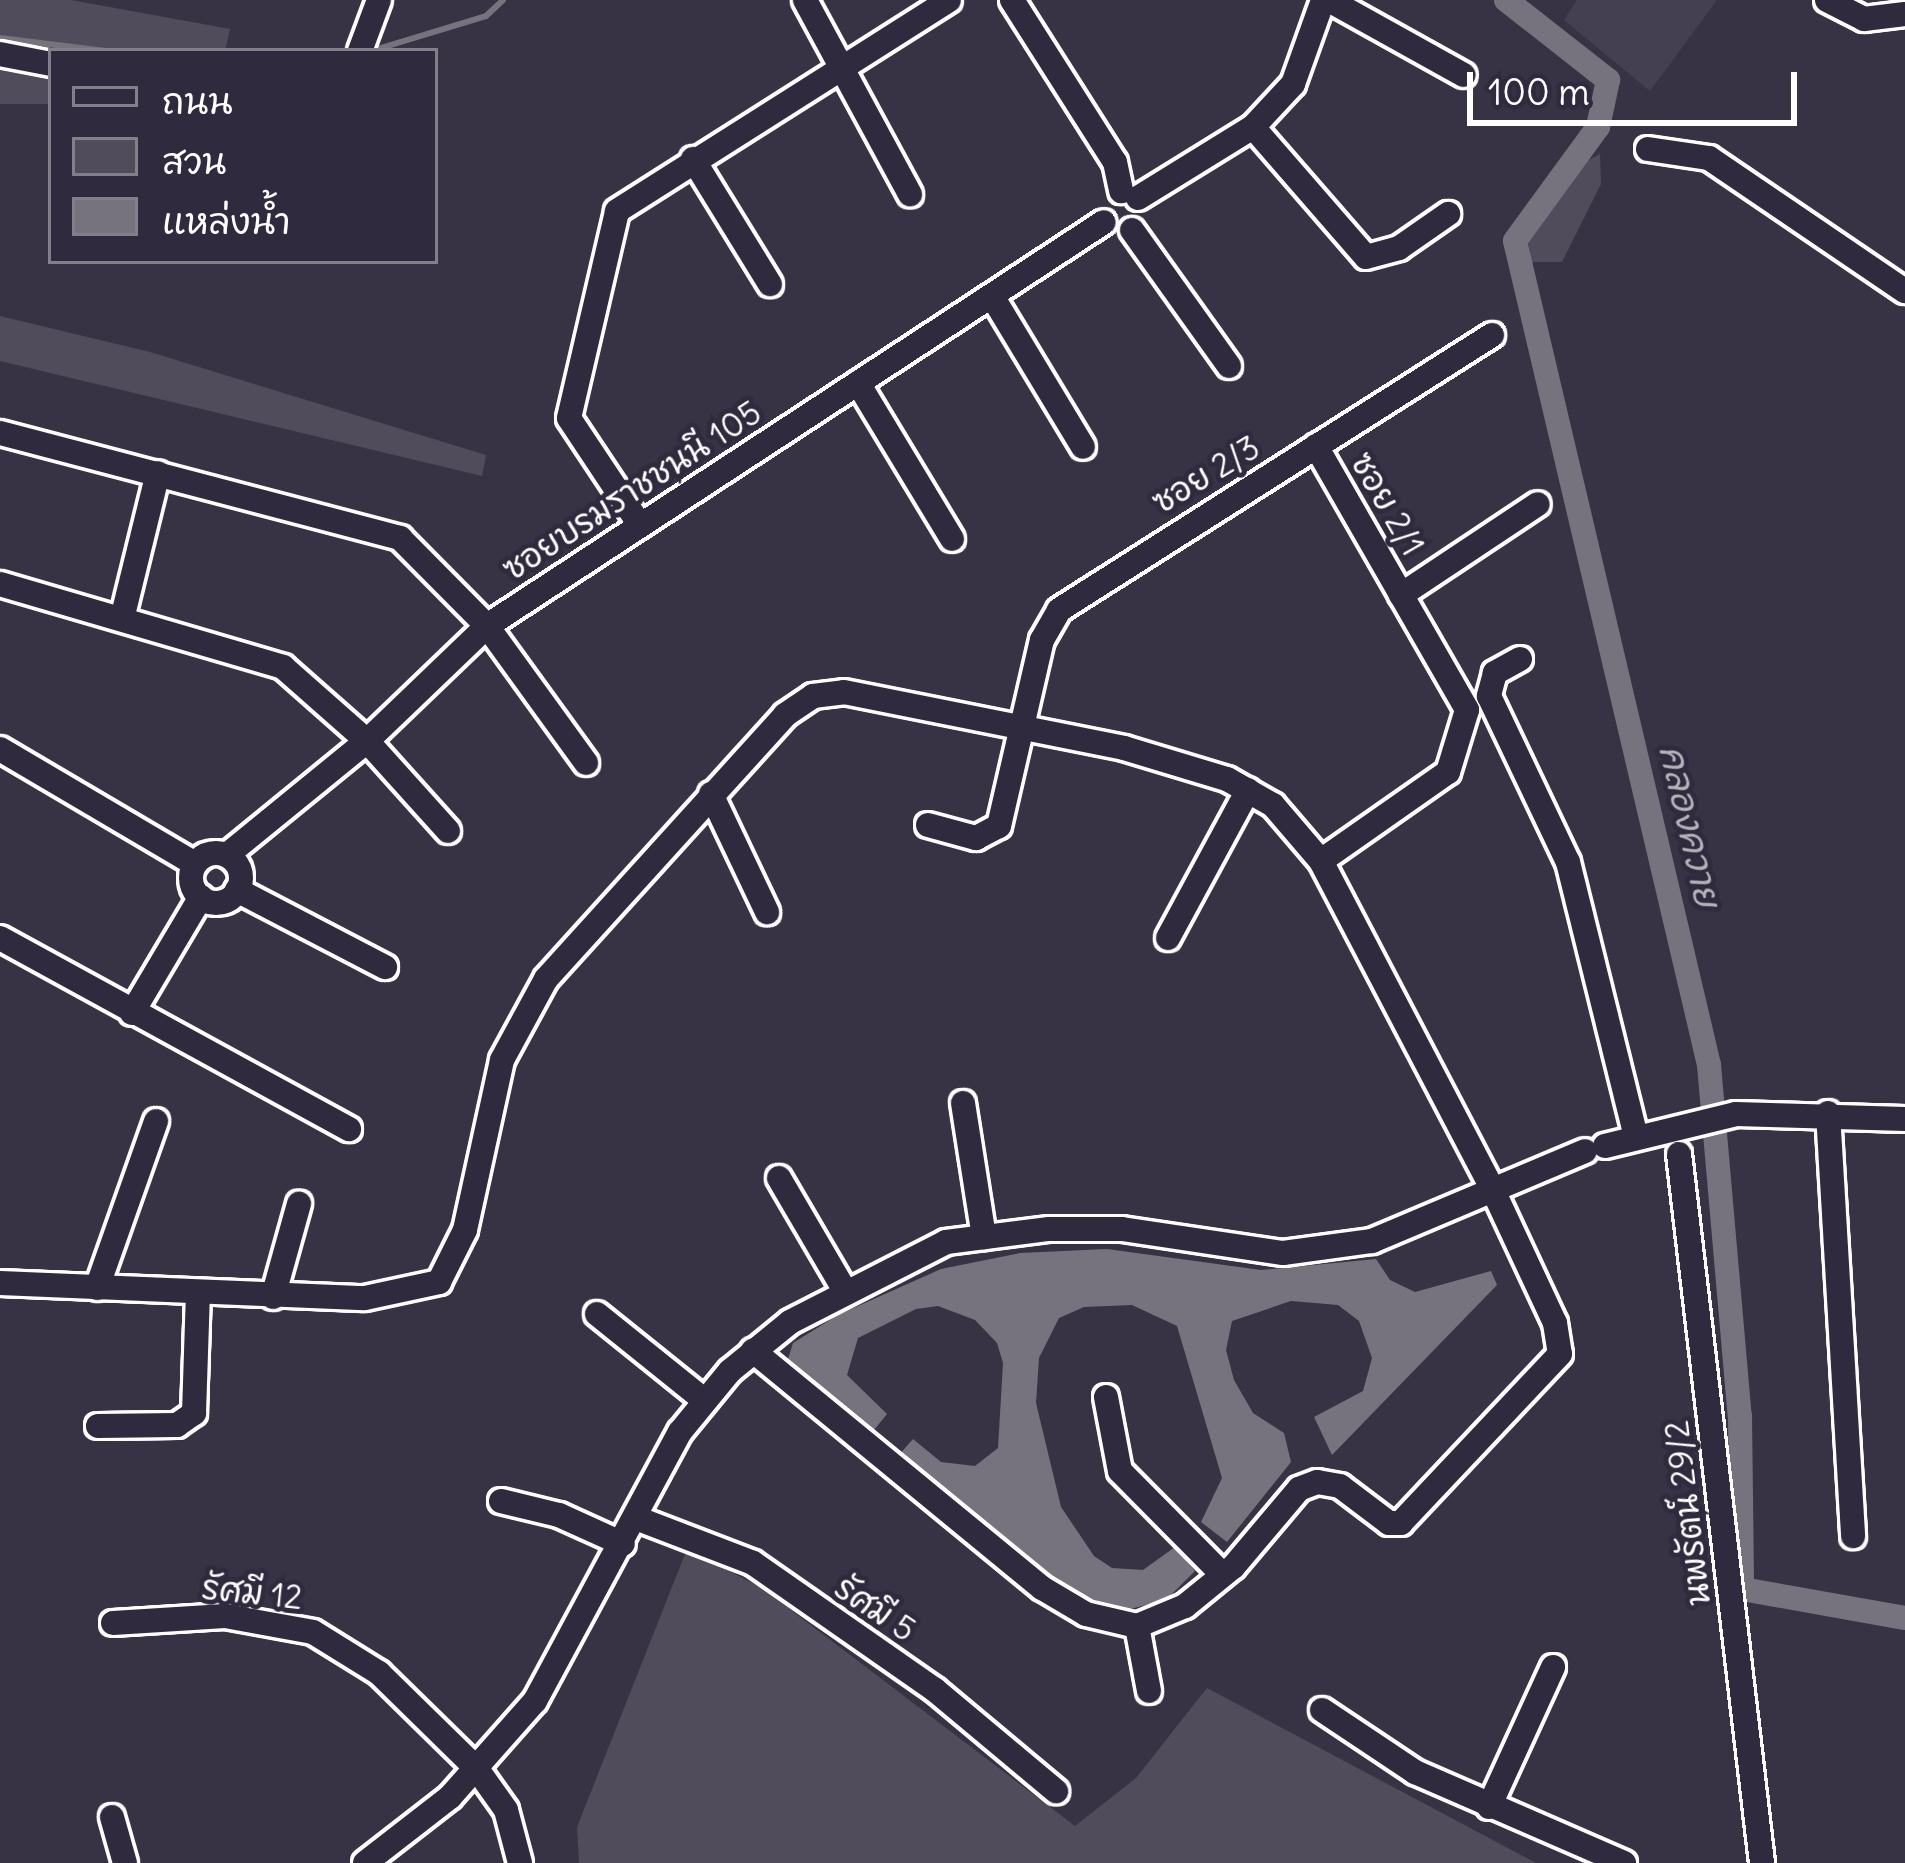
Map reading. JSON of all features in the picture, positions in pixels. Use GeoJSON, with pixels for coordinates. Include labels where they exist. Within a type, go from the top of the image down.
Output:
{"type":"FeatureCollection","features":[{"type":"Feature","properties":{"kind":"street"},"geometry":{"type":"LineString","coordinates":[[361,48],[380,0]]}},
{"type":"Feature","properties":{"kind":"street"},"geometry":{"type":"LineString","coordinates":[[806,0],[847,64],[910,194]]}},
{"type":"Feature","properties":{"kind":"street"},"geometry":{"type":"LineString","coordinates":[[640,525],[574,433],[570,401],[617,211],[693,158],[949,0]]}},
{"type":"Feature","properties":{"kind":"street"},"geometry":{"type":"LineString","coordinates":[[1012,0],[1115,162],[1143,216],[1132,230],[1114,231],[1104,222]]}},
{"type":"Feature","properties":{"kind":"street"},"geometry":{"type":"LineString","coordinates":[[1326,0],[1464,75]]}},
{"type":"Feature","properties":{"kind":"street","name":"ซอยบรมราชชนนี 105"},"geometry":{"type":"LineString","coordinates":[[195,864],[209,854],[227,855],[367,742],[487,626],[1104,222],[1105,200],[1130,195],[1253,127],[1293,84],[1326,0]]}},
{"type":"Feature","properties":{"kind":"street"},"geometry":{"type":"LineString","coordinates":[[1827,0],[1864,19],[1905,14]]}},
{"type":"Feature","properties":{"kind":"street"},"geometry":{"type":"LineString","coordinates":[[0,53],[48,63]]}},
{"type":"Feature","properties":{"kind":"street"},"geometry":{"type":"LineString","coordinates":[[1253,127],[1366,257],[1399,248],[1448,214]]}},
{"type":"Feature","properties":{"kind":"street"},"geometry":{"type":"LineString","coordinates":[[1648,149],[1708,158],[1905,291]]}},
{"type":"Feature","properties":{"kind":"street"},"geometry":{"type":"LineString","coordinates":[[693,158],[770,284]]}},
{"type":"Feature","properties":{"kind":"street"},"geometry":{"type":"LineString","coordinates":[[1132,230],[1229,366]]}},
{"type":"Feature","properties":{"kind":"street"},"geometry":{"type":"LineString","coordinates":[[992,296],[1083,447]]}},
{"type":"Feature","properties":{"kind":"street","name":"ซอย 2/3"},"geometry":{"type":"LineString","coordinates":[[928,825],[976,838],[999,826],[1042,640],[1059,610],[1492,334]]}},
{"type":"Feature","properties":{"kind":"street"},"geometry":{"type":"LineString","coordinates":[[858,383],[952,539]]}},
{"type":"Feature","properties":{"kind":"street"},"geometry":{"type":"LineString","coordinates":[[0,433],[400,538],[487,626],[586,763]]}},
{"type":"Feature","properties":{"kind":"street","name":"ซอย 2/1"},"geometry":{"type":"LineString","coordinates":[[1316,446],[1467,710],[1460,752],[1448,772],[1321,861]]}},
{"type":"Feature","properties":{"kind":"street"},"geometry":{"type":"LineString","coordinates":[[124,615],[158,473]]}},
{"type":"Feature","properties":{"kind":"street"},"geometry":{"type":"LineString","coordinates":[[1401,595],[1538,504]]}},
{"type":"Feature","properties":{"kind":"street"},"geometry":{"type":"LineString","coordinates":[[0,584],[124,615],[283,667],[367,742],[448,831]]}},
{"type":"Feature","properties":{"kind":"street"},"geometry":{"type":"LineString","coordinates":[[1520,659],[1495,673],[1489,696],[1568,862],[1636,1136]]}},
{"type":"Feature","properties":{"kind":"street"},"geometry":{"type":"LineString","coordinates":[[0,1283],[273,1297],[398,1296],[439,1282],[465,1230],[502,1060],[520,1018],[600,914],[711,794],[813,696],[844,692],[1124,748],[1248,790],[1293,824],[1321,861],[1492,1188],[1555,1323],[1560,1354],[1549,1371],[1401,1523],[1389,1523],[1340,1486],[1317,1482],[1299,1490],[1223,1575],[1174,1612],[1137,1626],[1086,1614],[1042,1588],[753,1351]]}},
{"type":"Feature","properties":{"kind":"street"},"geometry":{"type":"LineString","coordinates":[[0,749],[195,864],[190,878],[201,898]]}},
{"type":"Feature","properties":{"kind":"street"},"geometry":{"type":"LineString","coordinates":[[1168,938],[1248,790]]}},
{"type":"Feature","properties":{"kind":"street"},"geometry":{"type":"LineString","coordinates":[[711,794],[767,912]]}},
{"type":"Feature","properties":{"kind":"street"},"geometry":{"type":"LineString","coordinates":[[201,898],[224,901],[237,890],[238,867],[227,855]]}},
{"type":"Feature","properties":{"kind":"street"},"geometry":{"type":"LineString","coordinates":[[237,890],[385,967]]}},
{"type":"Feature","properties":{"kind":"street"},"geometry":{"type":"LineString","coordinates":[[132,1013],[201,898]]}},
{"type":"Feature","properties":{"kind":"street"},"geometry":{"type":"LineString","coordinates":[[0,938],[349,1129]]}},
{"type":"Feature","properties":{"kind":"street"},"geometry":{"type":"LineString","coordinates":[[963,1103],[984,1237]]}},
{"type":"Feature","properties":{"kind":"street"},"geometry":{"type":"LineString","coordinates":[[1828,1113],[1853,1536]]}},
{"type":"Feature","properties":{"kind":"street"},"geometry":{"type":"LineString","coordinates":[[365,1863],[413,1831],[477,1769],[535,1702],[704,1400],[753,1351],[845,1291],[946,1242],[1122,1229],[1283,1253],[1372,1240],[1595,1149],[1709,1118],[1828,1113],[1905,1119]]}},
{"type":"Feature","properties":{"kind":"street"},"geometry":{"type":"LineString","coordinates":[[97,1288],[157,1121]]}},
{"type":"Feature","properties":{"kind":"street","name":"นพรัตน์ 29/2"},"geometry":{"type":"LineString","coordinates":[[1679,1154],[1762,1863]]}},
{"type":"Feature","properties":{"kind":"street"},"geometry":{"type":"LineString","coordinates":[[778,1178],[845,1291]]}},
{"type":"Feature","properties":{"kind":"street"},"geometry":{"type":"LineString","coordinates":[[273,1297],[298,1204]]}},
{"type":"Feature","properties":{"kind":"street"},"geometry":{"type":"LineString","coordinates":[[98,1426],[177,1425],[194,1413],[198,1293]]}},
{"type":"Feature","properties":{"kind":"street"},"geometry":{"type":"LineString","coordinates":[[597,1314],[704,1400]]}},
{"type":"Feature","properties":{"kind":"street"},"geometry":{"type":"LineString","coordinates":[[1106,1397],[1120,1471],[1223,1575]]}},
{"type":"Feature","properties":{"kind":"street"},"geometry":{"type":"LineString","coordinates":[[501,1501],[559,1515],[622,1544]]}},
{"type":"Feature","properties":{"kind":"street","name":"รัศมี 5"},"geometry":{"type":"LineString","coordinates":[[636,1518],[753,1563],[935,1690],[1056,1790]]}},
{"type":"Feature","properties":{"kind":"street","name":"รัศมี 12"},"geometry":{"type":"LineString","coordinates":[[113,1623],[224,1616],[313,1632],[392,1684],[477,1769],[512,1823],[520,1863]]}},
{"type":"Feature","properties":{"kind":"street"},"geometry":{"type":"LineString","coordinates":[[1137,1626],[1149,1691]]}},
{"type":"Feature","properties":{"kind":"street"},"geometry":{"type":"LineString","coordinates":[[1490,1807],[1553,1667]]}},
{"type":"Feature","properties":{"kind":"street"},"geometry":{"type":"LineString","coordinates":[[1322,1710],[1415,1772],[1624,1863]]}},
{"type":"Feature","properties":{"kind":"street"},"geometry":{"type":"LineString","coordinates":[[112,1817],[125,1863]]}},
{"type":"Feature","properties":{"kind":"shaded area"},"geometry":{"type":"Polygon","coordinates":[[[1577,0],[1717,0],[1650,91],[1564,20],[1577,0]]]}},
{"type":"Feature","properties":{"kind":"green space"},"geometry":{"type":"Polygon","coordinates":[[[0,0],[71,0],[230,29],[226,48],[48,48],[48,104],[0,104],[0,0]]]}},
{"type":"Feature","properties":{"kind":"green space"},"geometry":{"type":"Polygon","coordinates":[[[1600,154],[1601,184],[1562,262],[1531,262],[1528,240],[1577,166],[1600,154]]]}},
{"type":"Feature","properties":{"kind":"green space"},"geometry":{"type":"Polygon","coordinates":[[[0,316],[150,352],[486,455],[482,476],[0,361],[0,316]]]}},
{"type":"Feature","properties":{"kind":"green space"},"geometry":{"type":"Polygon","coordinates":[[[687,1549],[762,1588],[1075,1826],[1136,1778],[1207,1688],[1536,1863],[579,1863],[577,1827],[687,1549]]]}},
{"type":"Feature","properties":{"kind":"water"},"geometry":{"type":"Polygon","coordinates":[[[1107,1249],[1261,1270],[1376,1259],[1390,1280],[1415,1292],[1491,1271],[1497,1285],[1332,1455],[1314,1417],[1363,1391],[1372,1358],[1359,1321],[1338,1305],[1291,1301],[1232,1321],[1226,1350],[1234,1380],[1253,1413],[1284,1433],[1291,1462],[1227,1542],[1201,1522],[1222,1478],[1177,1326],[1132,1305],[1084,1307],[1059,1318],[1039,1358],[1036,1403],[1061,1507],[1094,1556],[1112,1568],[1143,1570],[1175,1547],[1195,1571],[1166,1600],[1122,1611],[1057,1585],[898,1456],[913,1439],[941,1462],[975,1466],[998,1448],[1003,1363],[997,1343],[975,1320],[938,1306],[916,1309],[858,1338],[847,1375],[887,1414],[874,1430],[787,1362],[793,1343],[838,1315],[941,1269],[1020,1253],[1107,1249]]]}},
{"type":"Feature","properties":{"kind":"waterway"},"geometry":{"type":"LineString","coordinates":[[381,48],[486,16],[503,0]]}},
{"type":"Feature","properties":{"kind":"waterway","name":"คลองควาย"},"geometry":{"type":"LineString","coordinates":[[1506,0],[1608,80],[1598,127],[1515,241],[1709,1065],[1740,1416],[1742,1589],[1905,1618]]}},
{"type":"Feature","properties":{"kind":"waterway"},"geometry":{"type":"LineString","coordinates":[[0,38],[81,48]]}}]}
